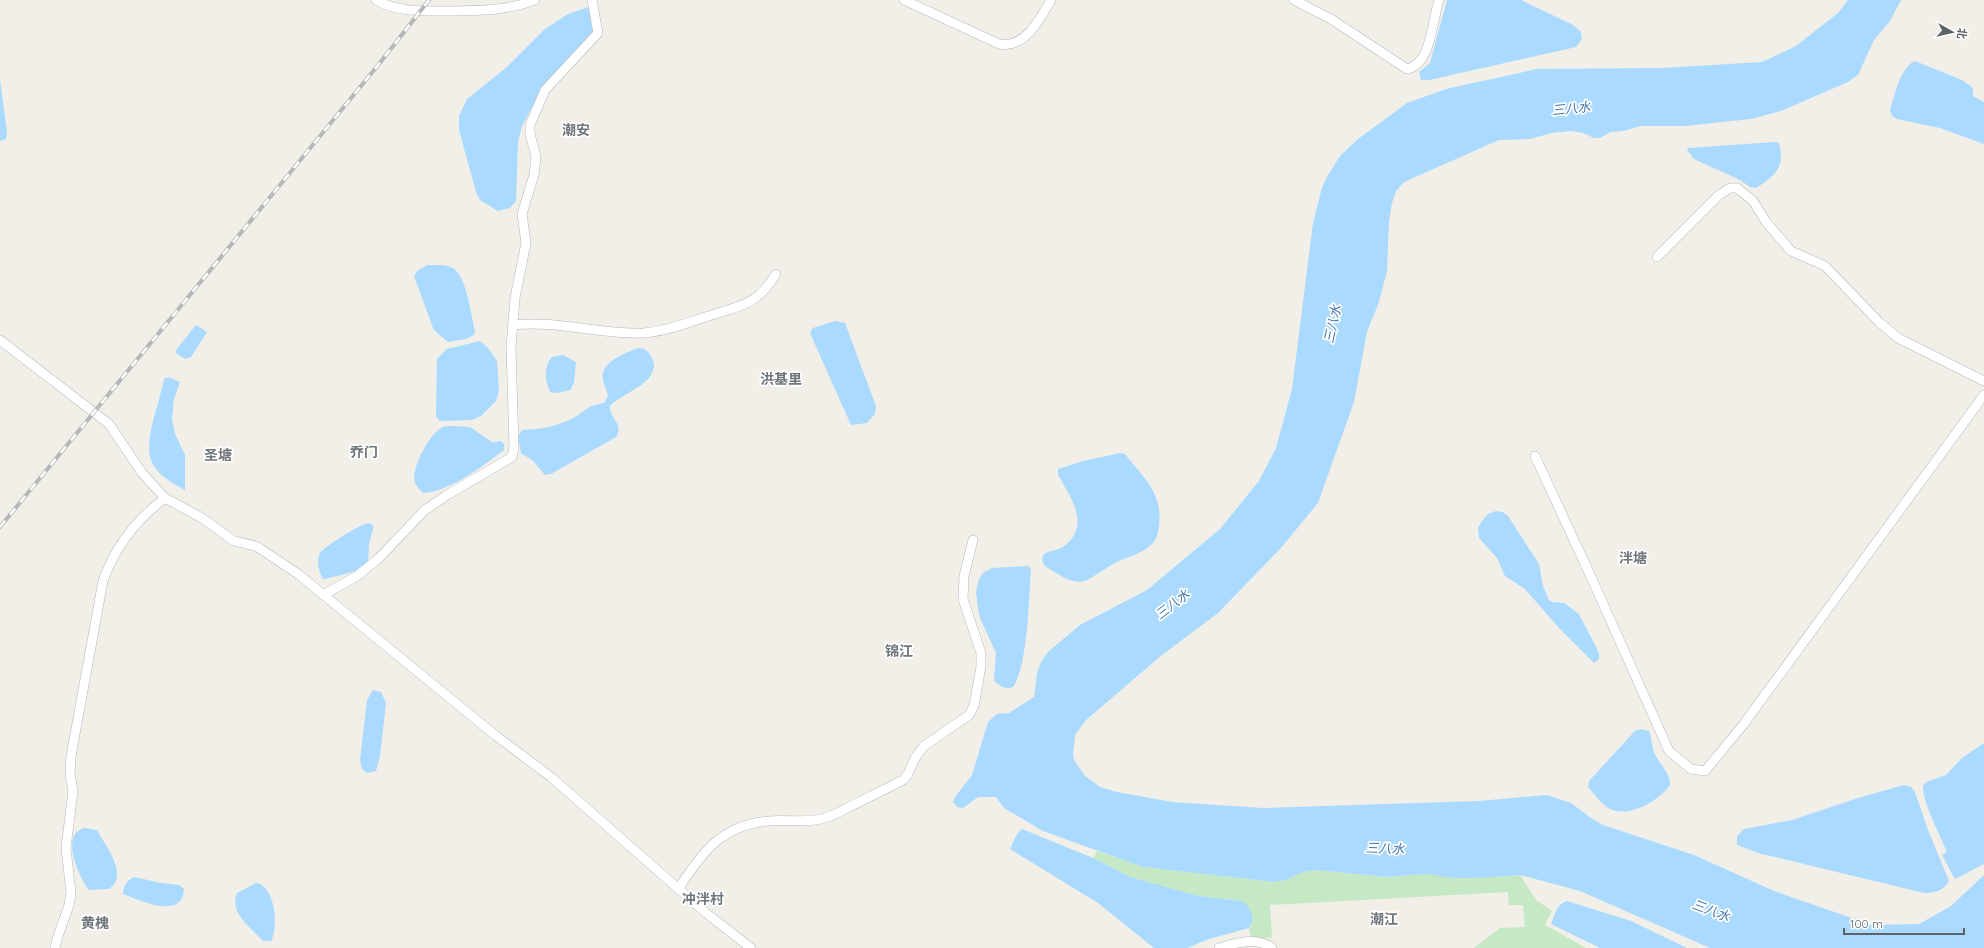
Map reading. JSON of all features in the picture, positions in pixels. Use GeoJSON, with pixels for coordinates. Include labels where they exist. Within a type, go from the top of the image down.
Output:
{"type":"FeatureCollection","features":[{"type":"Feature","properties":{"kind":"street"},"geometry":{"type":"LineString","coordinates":[[376,0],[400,9],[423,12],[494,10],[535,0]]}},
{"type":"Feature","properties":{"kind":"street"},"geometry":{"type":"LineString","coordinates":[[323,595],[357,576],[379,558],[425,510],[447,495],[509,461],[512,457],[514,447],[512,402],[513,325],[516,288],[526,243],[522,214],[534,175],[536,157],[530,134],[530,125],[545,90],[598,33],[592,0]]}},
{"type":"Feature","properties":{"kind":"street"},"geometry":{"type":"LineString","coordinates":[[904,0],[999,44],[1006,45],[1024,37],[1040,20],[1051,0]]}},
{"type":"Feature","properties":{"kind":"street"},"geometry":{"type":"LineString","coordinates":[[1294,0],[1332,19],[1407,69],[1414,66],[1426,54],[1439,0]]}},
{"type":"Feature","properties":{"kind":"street"},"geometry":{"type":"LineString","coordinates":[[1657,257],[1719,195],[1730,188],[1737,188],[1753,201],[1766,222],[1791,251],[1825,266],[1879,322],[1898,338],[1984,381]]}},
{"type":"Feature","properties":{"kind":"street"},"geometry":{"type":"LineString","coordinates":[[513,325],[533,323],[644,333],[670,328],[753,301],[767,289],[776,274]]}},
{"type":"Feature","properties":{"kind":"street"},"geometry":{"type":"LineString","coordinates":[[0,340],[109,424],[142,473],[165,498],[202,518],[234,541],[256,546],[298,574],[495,735],[551,777],[751,948]]}},
{"type":"Feature","properties":{"kind":"street"},"geometry":{"type":"LineString","coordinates":[[1535,456],[1669,751],[1691,769],[1706,771],[1747,719],[1984,395]]}},
{"type":"Feature","properties":{"kind":"street"},"geometry":{"type":"LineString","coordinates":[[55,948],[56,939],[70,905],[71,893],[66,848],[73,796],[71,756],[103,581],[113,556],[146,512],[165,498]]}},
{"type":"Feature","properties":{"kind":"street"},"geometry":{"type":"LineString","coordinates":[[679,888],[696,860],[709,846],[727,833],[748,825],[769,821],[822,819],[842,811],[903,780],[908,774],[915,758],[924,746],[969,715],[974,706],[981,666],[981,653],[963,599],[964,576],[974,540]]}},
{"type":"Feature","properties":{"kind":"street"},"geometry":{"type":"LineString","coordinates":[[1219,948],[1232,944],[1254,941],[1267,944],[1272,948]]}},
{"type":"Feature","properties":{"kind":"green space"},"geometry":{"type":"Polygon","coordinates":[[[1097,851],[1143,867],[1274,882],[1286,880],[1303,872],[1316,870],[1385,877],[1428,874],[1477,878],[1520,875],[1536,900],[1552,911],[1545,925],[1586,948],[1474,948],[1500,928],[1525,927],[1523,905],[1509,905],[1508,892],[1270,905],[1272,938],[1251,938],[1249,928],[1252,925],[1242,901],[1199,896],[1130,877],[1093,858],[1097,851]]]}},
{"type":"Feature","properties":{"kind":"water"},"geometry":{"type":"Polygon","coordinates":[[[1447,0],[1521,0],[1573,25],[1581,32],[1582,39],[1576,47],[1429,80],[1421,80],[1419,72],[1430,63],[1447,0]]]}},
{"type":"Feature","properties":{"kind":"water","name":"三八水"},"geometry":{"type":"Polygon","coordinates":[[[1848,0],[1901,0],[1890,21],[1874,40],[1858,75],[1848,82],[1781,111],[1751,119],[1685,126],[1641,126],[1623,131],[1611,132],[1600,138],[1594,138],[1583,133],[1571,131],[1552,133],[1530,139],[1499,140],[1404,182],[1396,191],[1392,203],[1389,221],[1387,271],[1379,302],[1367,332],[1354,402],[1318,503],[1280,549],[1218,613],[1162,655],[1086,720],[1075,735],[1073,754],[1074,760],[1085,776],[1100,787],[1117,792],[1172,802],[1263,808],[1479,801],[1547,795],[1571,803],[1603,825],[1694,855],[1774,891],[1872,925],[1919,924],[1951,906],[1984,875],[1984,948],[1710,948],[1580,891],[1520,875],[1452,878],[1428,874],[1385,877],[1316,870],[1303,872],[1286,880],[1274,882],[1143,867],[1043,831],[1004,808],[996,797],[978,797],[963,808],[957,807],[953,802],[955,797],[972,775],[988,722],[997,714],[1009,713],[1034,697],[1037,673],[1041,662],[1048,652],[1080,625],[1147,590],[1220,529],[1259,481],[1276,448],[1292,389],[1313,223],[1322,188],[1340,156],[1358,139],[1407,103],[1446,89],[1537,69],[1662,68],[1762,62],[1796,46],[1838,13],[1848,0]]]}},
{"type":"Feature","properties":{"kind":"water"},"geometry":{"type":"Polygon","coordinates":[[[588,7],[593,26],[592,36],[544,85],[522,126],[518,142],[516,201],[510,208],[498,211],[480,200],[476,192],[459,130],[459,116],[467,99],[507,67],[545,29],[568,14],[588,7]]]}},
{"type":"Feature","properties":{"kind":"water"},"geometry":{"type":"Polygon","coordinates":[[[1915,61],[1962,80],[1973,88],[1973,96],[1984,102],[1984,144],[1940,128],[1897,119],[1892,116],[1890,110],[1899,82],[1906,69],[1915,61]]]}},
{"type":"Feature","properties":{"kind":"water"},"geometry":{"type":"Polygon","coordinates":[[[0,79],[7,133],[6,139],[0,141],[0,79]]]}},
{"type":"Feature","properties":{"kind":"water"},"geometry":{"type":"Polygon","coordinates":[[[1775,142],[1779,143],[1781,152],[1780,165],[1773,175],[1756,188],[1750,187],[1740,180],[1694,159],[1687,150],[1688,148],[1775,142]]]}},
{"type":"Feature","properties":{"kind":"water"},"geometry":{"type":"Polygon","coordinates":[[[428,265],[441,265],[453,268],[462,279],[468,297],[475,331],[474,335],[466,339],[448,342],[433,328],[414,276],[418,270],[428,265]]]}},
{"type":"Feature","properties":{"kind":"water"},"geometry":{"type":"Polygon","coordinates":[[[835,321],[845,323],[876,406],[875,414],[867,423],[851,425],[810,333],[813,328],[835,321]]]}},
{"type":"Feature","properties":{"kind":"water"},"geometry":{"type":"Polygon","coordinates":[[[196,325],[207,332],[191,357],[185,359],[176,353],[176,350],[196,325]]]}},
{"type":"Feature","properties":{"kind":"water"},"geometry":{"type":"Polygon","coordinates":[[[480,341],[488,348],[497,361],[499,390],[496,401],[481,416],[472,420],[440,421],[436,417],[437,359],[447,349],[480,341]]]}},
{"type":"Feature","properties":{"kind":"water"},"geometry":{"type":"Polygon","coordinates":[[[638,348],[644,349],[649,353],[654,362],[653,371],[649,378],[642,384],[610,406],[610,411],[619,428],[616,437],[551,474],[545,475],[532,460],[521,453],[518,436],[522,430],[553,426],[565,422],[597,404],[604,403],[608,396],[603,380],[605,368],[614,359],[638,348]]]}},
{"type":"Feature","properties":{"kind":"water"},"geometry":{"type":"Polygon","coordinates":[[[563,355],[576,362],[574,383],[570,390],[558,393],[550,392],[546,378],[547,365],[552,357],[563,355]]]}},
{"type":"Feature","properties":{"kind":"water"},"geometry":{"type":"Polygon","coordinates":[[[168,377],[180,382],[174,399],[172,419],[175,434],[185,455],[185,490],[164,477],[157,470],[152,463],[150,455],[149,445],[153,421],[164,379],[168,377]]]}},
{"type":"Feature","properties":{"kind":"water"},"geometry":{"type":"Polygon","coordinates":[[[442,427],[470,427],[492,442],[501,441],[504,444],[504,450],[455,483],[444,488],[423,493],[415,483],[414,477],[415,470],[422,453],[436,432],[442,427]]]}},
{"type":"Feature","properties":{"kind":"water"},"geometry":{"type":"Polygon","coordinates":[[[1120,453],[1125,454],[1151,487],[1155,495],[1159,514],[1157,536],[1155,541],[1147,548],[1137,554],[1122,559],[1089,579],[1077,582],[1070,580],[1047,567],[1042,560],[1045,553],[1063,547],[1072,539],[1078,521],[1073,502],[1058,475],[1058,469],[1083,461],[1120,453]]]}},
{"type":"Feature","properties":{"kind":"water"},"geometry":{"type":"Polygon","coordinates":[[[1496,511],[1503,512],[1508,516],[1539,564],[1543,586],[1549,600],[1552,602],[1564,603],[1579,614],[1599,653],[1599,659],[1594,663],[1559,628],[1525,589],[1505,576],[1497,558],[1479,538],[1478,528],[1482,521],[1488,514],[1496,511]]]}},
{"type":"Feature","properties":{"kind":"water"},"geometry":{"type":"Polygon","coordinates":[[[369,523],[374,526],[369,544],[368,564],[353,572],[325,579],[322,578],[318,562],[320,553],[343,536],[358,527],[369,523]]]}},
{"type":"Feature","properties":{"kind":"water"},"geometry":{"type":"Polygon","coordinates":[[[1027,566],[1031,568],[1025,647],[1018,677],[1013,687],[1005,688],[1000,686],[994,680],[996,653],[980,618],[976,592],[979,579],[983,573],[992,568],[1027,566]]]}},
{"type":"Feature","properties":{"kind":"water"},"geometry":{"type":"Polygon","coordinates":[[[373,690],[381,692],[386,703],[380,756],[376,771],[367,773],[362,769],[360,760],[367,700],[373,690]]]}},
{"type":"Feature","properties":{"kind":"water"},"geometry":{"type":"Polygon","coordinates":[[[1641,729],[1649,731],[1652,747],[1668,776],[1670,785],[1659,797],[1634,810],[1618,811],[1610,809],[1601,802],[1588,787],[1589,781],[1635,731],[1641,729]]]}},
{"type":"Feature","properties":{"kind":"water"},"geometry":{"type":"Polygon","coordinates":[[[1984,743],[1984,864],[1955,879],[1942,855],[1947,852],[1925,801],[1923,786],[1926,782],[1946,775],[1962,758],[1984,743]]]}},
{"type":"Feature","properties":{"kind":"water"},"geometry":{"type":"Polygon","coordinates":[[[1904,785],[1911,787],[1915,792],[1928,830],[1949,881],[1938,891],[1924,893],[1758,853],[1737,845],[1737,836],[1744,829],[1792,820],[1858,798],[1904,785]]]}},
{"type":"Feature","properties":{"kind":"water"},"geometry":{"type":"Polygon","coordinates":[[[85,828],[97,830],[114,860],[117,869],[117,876],[115,883],[109,889],[89,890],[80,876],[76,866],[72,846],[73,838],[77,832],[85,828]]]}},
{"type":"Feature","properties":{"kind":"water"},"geometry":{"type":"Polygon","coordinates":[[[1022,829],[1093,858],[1130,877],[1199,896],[1242,901],[1252,914],[1251,925],[1249,928],[1209,939],[1187,948],[1154,948],[1098,903],[1010,849],[1017,834],[1022,829]]]}},
{"type":"Feature","properties":{"kind":"water"},"geometry":{"type":"Polygon","coordinates":[[[134,877],[179,885],[184,889],[182,899],[176,904],[159,906],[123,894],[126,884],[134,877]]]}},
{"type":"Feature","properties":{"kind":"water"},"geometry":{"type":"Polygon","coordinates":[[[256,883],[262,885],[267,891],[274,908],[275,926],[271,941],[263,941],[242,919],[236,907],[235,900],[237,893],[256,883]]]}},
{"type":"Feature","properties":{"kind":"water"},"geometry":{"type":"Polygon","coordinates":[[[1567,901],[1631,921],[1687,948],[1600,948],[1551,924],[1558,907],[1563,902],[1567,901]]]}},
{"type":"Feature","properties":{"kind":"railway"},"geometry":{"type":"LineString","coordinates":[[0,527],[379,64],[429,0]]}},
{"type":"Feature","properties":{"kind":"district","name":"潮安"},"geometry":{"type":"Point","coordinates":[576,130]}},
{"type":"Feature","properties":{"kind":"district","name":"洪基里"},"geometry":{"type":"Point","coordinates":[781,379]}},
{"type":"Feature","properties":{"kind":"district","name":"乔门"},"geometry":{"type":"Point","coordinates":[364,452]}},
{"type":"Feature","properties":{"kind":"district","name":"圣塘"},"geometry":{"type":"Point","coordinates":[218,455]}},
{"type":"Feature","properties":{"kind":"district","name":"泮塘"},"geometry":{"type":"Point","coordinates":[1633,558]}},
{"type":"Feature","properties":{"kind":"district","name":"锦江"},"geometry":{"type":"Point","coordinates":[899,651]}},
{"type":"Feature","properties":{"kind":"district","name":"冲泮村"},"geometry":{"type":"Point","coordinates":[703,899]}},
{"type":"Feature","properties":{"kind":"district","name":"潮江"},"geometry":{"type":"Point","coordinates":[1384,919]}},
{"type":"Feature","properties":{"kind":"district","name":"黄槐"},"geometry":{"type":"Point","coordinates":[95,923]}}]}
